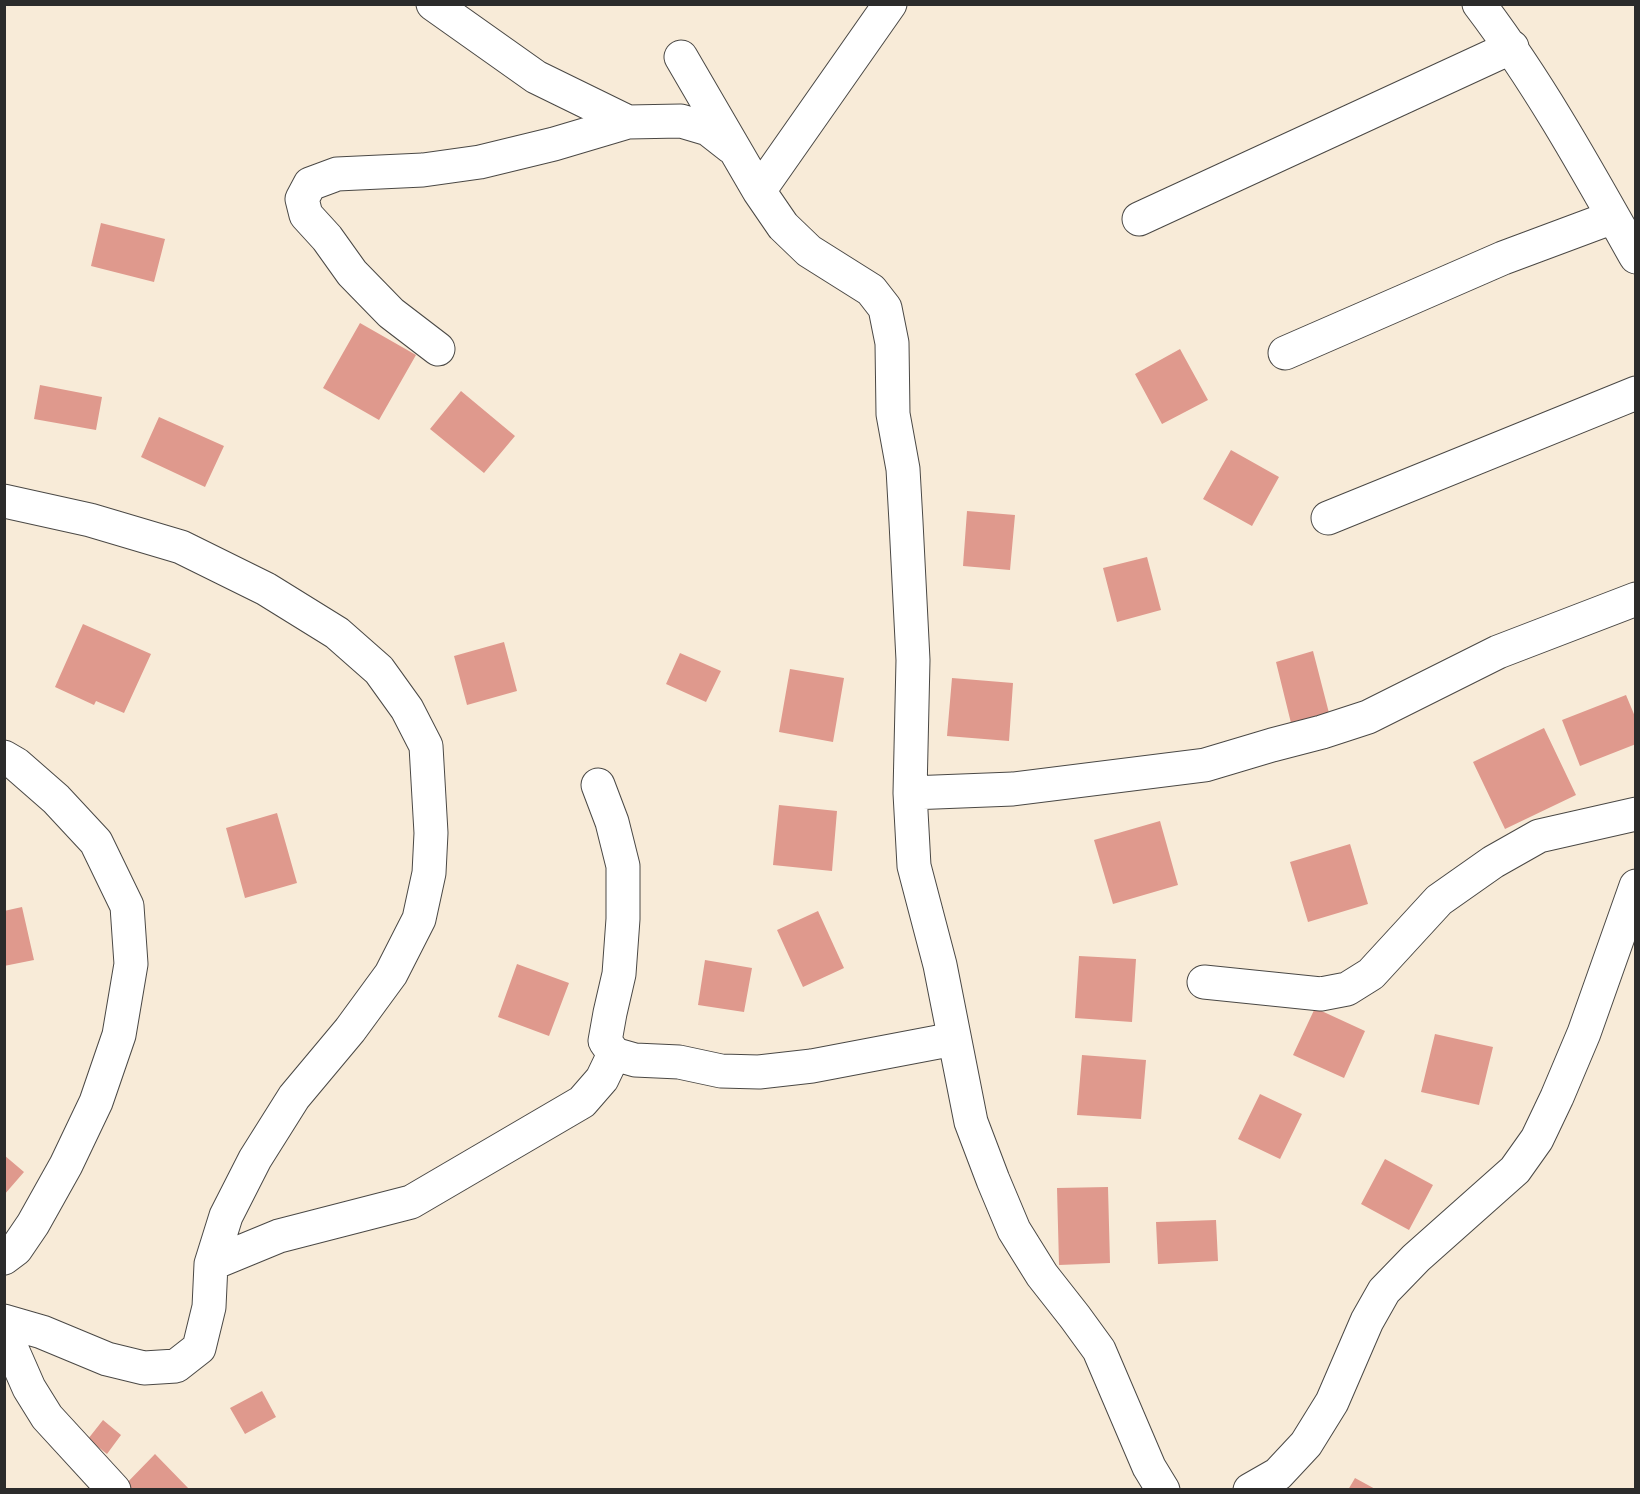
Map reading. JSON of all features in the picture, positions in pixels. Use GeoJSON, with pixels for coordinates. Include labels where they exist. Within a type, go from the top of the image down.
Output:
{"type":"FeatureCollection","features":[{"type":"Feature","properties":{"kind":"street"},"geometry":{"type":"LineString","coordinates":[[433,4],[536,77],[628,122]]}},
{"type":"Feature","properties":{"kind":"street"},"geometry":{"type":"LineString","coordinates":[[759,191],[890,4]]}},
{"type":"Feature","properties":{"kind":"street"},"geometry":{"type":"LineString","coordinates":[[1479,4],[1512,47],[1635,257]]}},
{"type":"Feature","properties":{"kind":"street"},"geometry":{"type":"LineString","coordinates":[[1139,219],[1512,47]]}},
{"type":"Feature","properties":{"kind":"street"},"geometry":{"type":"LineString","coordinates":[[681,57],[759,191],[783,226],[809,251],[871,290],[885,308],[892,343],[893,414],[903,469],[914,660],[910,793],[914,866],[940,965],[971,1122],[1014,1230],[1042,1275],[1099,1350],[1149,1467],[1163,1490]]}},
{"type":"Feature","properties":{"kind":"street"},"geometry":{"type":"LineString","coordinates":[[438,349],[383,305],[352,273],[327,238],[306,214],[302,199],[310,184],[337,174],[423,170],[480,162],[554,144],[628,122],[681,121],[708,129],[735,150]]}},
{"type":"Feature","properties":{"kind":"street"},"geometry":{"type":"LineString","coordinates":[[1285,353],[1503,258],[1613,217]]}},
{"type":"Feature","properties":{"kind":"street"},"geometry":{"type":"LineString","coordinates":[[1328,518],[1635,393]]}},
{"type":"Feature","properties":{"kind":"street"},"geometry":{"type":"LineString","coordinates":[[4,501],[90,520],[181,547],[266,589],[337,633],[378,670],[407,709],[426,746],[431,833],[429,873],[419,919],[392,974],[350,1030],[294,1097],[255,1159],[226,1216],[211,1264],[209,1307],[199,1348],[176,1366],[144,1368],[107,1359],[42,1332],[4,1321]]}},
{"type":"Feature","properties":{"kind":"street"},"geometry":{"type":"LineString","coordinates":[[910,793],[1013,789],[1205,765],[1368,717],[1498,652],[1635,600]]}},
{"type":"Feature","properties":{"kind":"street"},"geometry":{"type":"LineString","coordinates":[[4,757],[16,764],[56,799],[96,842],[127,906],[131,964],[119,1035],[96,1102],[66,1165],[33,1224],[16,1249],[4,1258]]}},
{"type":"Feature","properties":{"kind":"street"},"geometry":{"type":"LineString","coordinates":[[598,785],[612,822],[623,866],[623,919],[619,974],[605,1041],[614,1054],[635,1060],[679,1062],[721,1071],[759,1072],[812,1066],[954,1039]]}},
{"type":"Feature","properties":{"kind":"street"},"geometry":{"type":"LineString","coordinates":[[1204,982],[1321,994],[1347,989],[1371,974],[1439,900],[1493,862],[1539,836],[1635,814]]}},
{"type":"Feature","properties":{"kind":"street"},"geometry":{"type":"LineString","coordinates":[[1251,1490],[1278,1474],[1306,1444],[1332,1402],[1367,1321],[1384,1291],[1416,1258],[1515,1170],[1537,1139],[1584,1033],[1635,886]]}},
{"type":"Feature","properties":{"kind":"street"},"geometry":{"type":"LineString","coordinates":[[211,1264],[279,1236],[411,1202],[582,1102],[602,1079],[614,1054]]}},
{"type":"Feature","properties":{"kind":"street"},"geometry":{"type":"LineString","coordinates":[[4,1331],[17,1392],[47,1417],[114,1490]]}},
{"type":"Feature","properties":{"kind":"building"},"geometry":{"type":"Polygon","coordinates":[[[101,223],[165,239],[154,282],[91,266],[101,223]]]}},
{"type":"Feature","properties":{"kind":"building"},"geometry":{"type":"Polygon","coordinates":[[[360,323],[416,355],[379,420],[323,388],[360,323]]]}},
{"type":"Feature","properties":{"kind":"building"},"geometry":{"type":"Polygon","coordinates":[[[1180,349],[1208,400],[1162,424],[1135,374],[1180,349]]]}},
{"type":"Feature","properties":{"kind":"building"},"geometry":{"type":"Polygon","coordinates":[[[40,385],[102,397],[96,430],[34,419],[40,385]]]}},
{"type":"Feature","properties":{"kind":"building"},"geometry":{"type":"Polygon","coordinates":[[[461,391],[515,436],[484,473],[430,429],[461,391]]]}},
{"type":"Feature","properties":{"kind":"building"},"geometry":{"type":"Polygon","coordinates":[[[159,417],[224,446],[205,487],[141,457],[159,417]]]}},
{"type":"Feature","properties":{"kind":"building"},"geometry":{"type":"Polygon","coordinates":[[[1231,450],[1279,477],[1252,526],[1203,499],[1231,450]]]}},
{"type":"Feature","properties":{"kind":"building"},"geometry":{"type":"Polygon","coordinates":[[[967,511],[1015,515],[1010,570],[963,566],[967,511]]]}},
{"type":"Feature","properties":{"kind":"building"},"geometry":{"type":"Polygon","coordinates":[[[1147,557],[1161,610],[1117,622],[1103,568],[1147,557]]]}},
{"type":"Feature","properties":{"kind":"building"},"geometry":{"type":"Polygon","coordinates":[[[83,624],[151,654],[124,713],[96,701],[94,705],[55,687],[83,624]]]}},
{"type":"Feature","properties":{"kind":"building"},"geometry":{"type":"Polygon","coordinates":[[[504,642],[517,691],[467,705],[454,656],[504,642]]]}},
{"type":"Feature","properties":{"kind":"building"},"geometry":{"type":"Polygon","coordinates":[[[1313,651],[1329,713],[1291,723],[1276,662],[1313,651]]]}},
{"type":"Feature","properties":{"kind":"building"},"geometry":{"type":"Polygon","coordinates":[[[680,653],[721,671],[706,702],[666,684],[680,653]]]}},
{"type":"Feature","properties":{"kind":"building"},"geometry":{"type":"Polygon","coordinates":[[[790,669],[844,678],[833,742],[779,732],[790,669]]]}},
{"type":"Feature","properties":{"kind":"building"},"geometry":{"type":"Polygon","coordinates":[[[952,678],[1013,683],[1009,741],[947,736],[952,678]]]}},
{"type":"Feature","properties":{"kind":"building"},"geometry":{"type":"Polygon","coordinates":[[[1626,695],[1636,719],[1636,744],[1580,766],[1562,720],[1626,695]]]}},
{"type":"Feature","properties":{"kind":"building"},"geometry":{"type":"Polygon","coordinates":[[[1544,728],[1576,795],[1505,829],[1473,762],[1544,728]]]}},
{"type":"Feature","properties":{"kind":"building"},"geometry":{"type":"Polygon","coordinates":[[[779,805],[837,811],[832,871],[773,865],[779,805]]]}},
{"type":"Feature","properties":{"kind":"building"},"geometry":{"type":"Polygon","coordinates":[[[277,813],[297,883],[245,898],[226,828],[277,813]]]}},
{"type":"Feature","properties":{"kind":"building"},"geometry":{"type":"Polygon","coordinates":[[[1160,821],[1178,885],[1113,904],[1094,840],[1160,821]]]}},
{"type":"Feature","properties":{"kind":"building"},"geometry":{"type":"Polygon","coordinates":[[[1350,844],[1368,904],[1308,922],[1290,862],[1350,844]]]}},
{"type":"Feature","properties":{"kind":"building"},"geometry":{"type":"Polygon","coordinates":[[[22,907],[34,960],[4,966],[4,911],[22,907]]]}},
{"type":"Feature","properties":{"kind":"building"},"geometry":{"type":"Polygon","coordinates":[[[818,911],[844,968],[803,987],[777,930],[818,911]]]}},
{"type":"Feature","properties":{"kind":"building"},"geometry":{"type":"Polygon","coordinates":[[[1079,956],[1136,959],[1132,1022],[1075,1018],[1079,956]]]}},
{"type":"Feature","properties":{"kind":"building"},"geometry":{"type":"Polygon","coordinates":[[[705,960],[752,968],[744,1012],[698,1005],[705,960]]]}},
{"type":"Feature","properties":{"kind":"building"},"geometry":{"type":"Polygon","coordinates":[[[517,964],[569,983],[549,1036],[498,1017],[517,964]]]}},
{"type":"Feature","properties":{"kind":"building"},"geometry":{"type":"Polygon","coordinates":[[[1315,1008],[1365,1031],[1344,1078],[1293,1055],[1315,1008]]]}},
{"type":"Feature","properties":{"kind":"building"},"geometry":{"type":"Polygon","coordinates":[[[1435,1034],[1493,1047],[1479,1105],[1421,1092],[1435,1034]]]}},
{"type":"Feature","properties":{"kind":"building"},"geometry":{"type":"Polygon","coordinates":[[[1082,1055],[1146,1060],[1141,1119],[1077,1115],[1082,1055]]]}},
{"type":"Feature","properties":{"kind":"building"},"geometry":{"type":"Polygon","coordinates":[[[1260,1094],[1302,1114],[1280,1159],[1238,1139],[1260,1094]]]}},
{"type":"Feature","properties":{"kind":"building"},"geometry":{"type":"Polygon","coordinates":[[[4,1155],[24,1172],[4,1195],[4,1155]]]}},
{"type":"Feature","properties":{"kind":"building"},"geometry":{"type":"Polygon","coordinates":[[[1385,1159],[1433,1185],[1409,1230],[1361,1204],[1385,1159]]]}},
{"type":"Feature","properties":{"kind":"building"},"geometry":{"type":"Polygon","coordinates":[[[1108,1187],[1110,1263],[1059,1265],[1057,1188],[1108,1187]]]}},
{"type":"Feature","properties":{"kind":"building"},"geometry":{"type":"Polygon","coordinates":[[[1216,1220],[1218,1261],[1158,1264],[1156,1222],[1216,1220]]]}},
{"type":"Feature","properties":{"kind":"building"},"geometry":{"type":"Polygon","coordinates":[[[262,1391],[276,1417],[245,1434],[230,1408],[262,1391]]]}},
{"type":"Feature","properties":{"kind":"building"},"geometry":{"type":"Polygon","coordinates":[[[103,1420],[121,1435],[107,1454],[88,1439],[103,1420]]]}},
{"type":"Feature","properties":{"kind":"building"},"geometry":{"type":"Polygon","coordinates":[[[155,1454],[190,1490],[120,1490],[155,1454]]]}},
{"type":"Feature","properties":{"kind":"building"},"geometry":{"type":"Polygon","coordinates":[[[1355,1478],[1377,1490],[1348,1490],[1355,1478]]]}}]}
